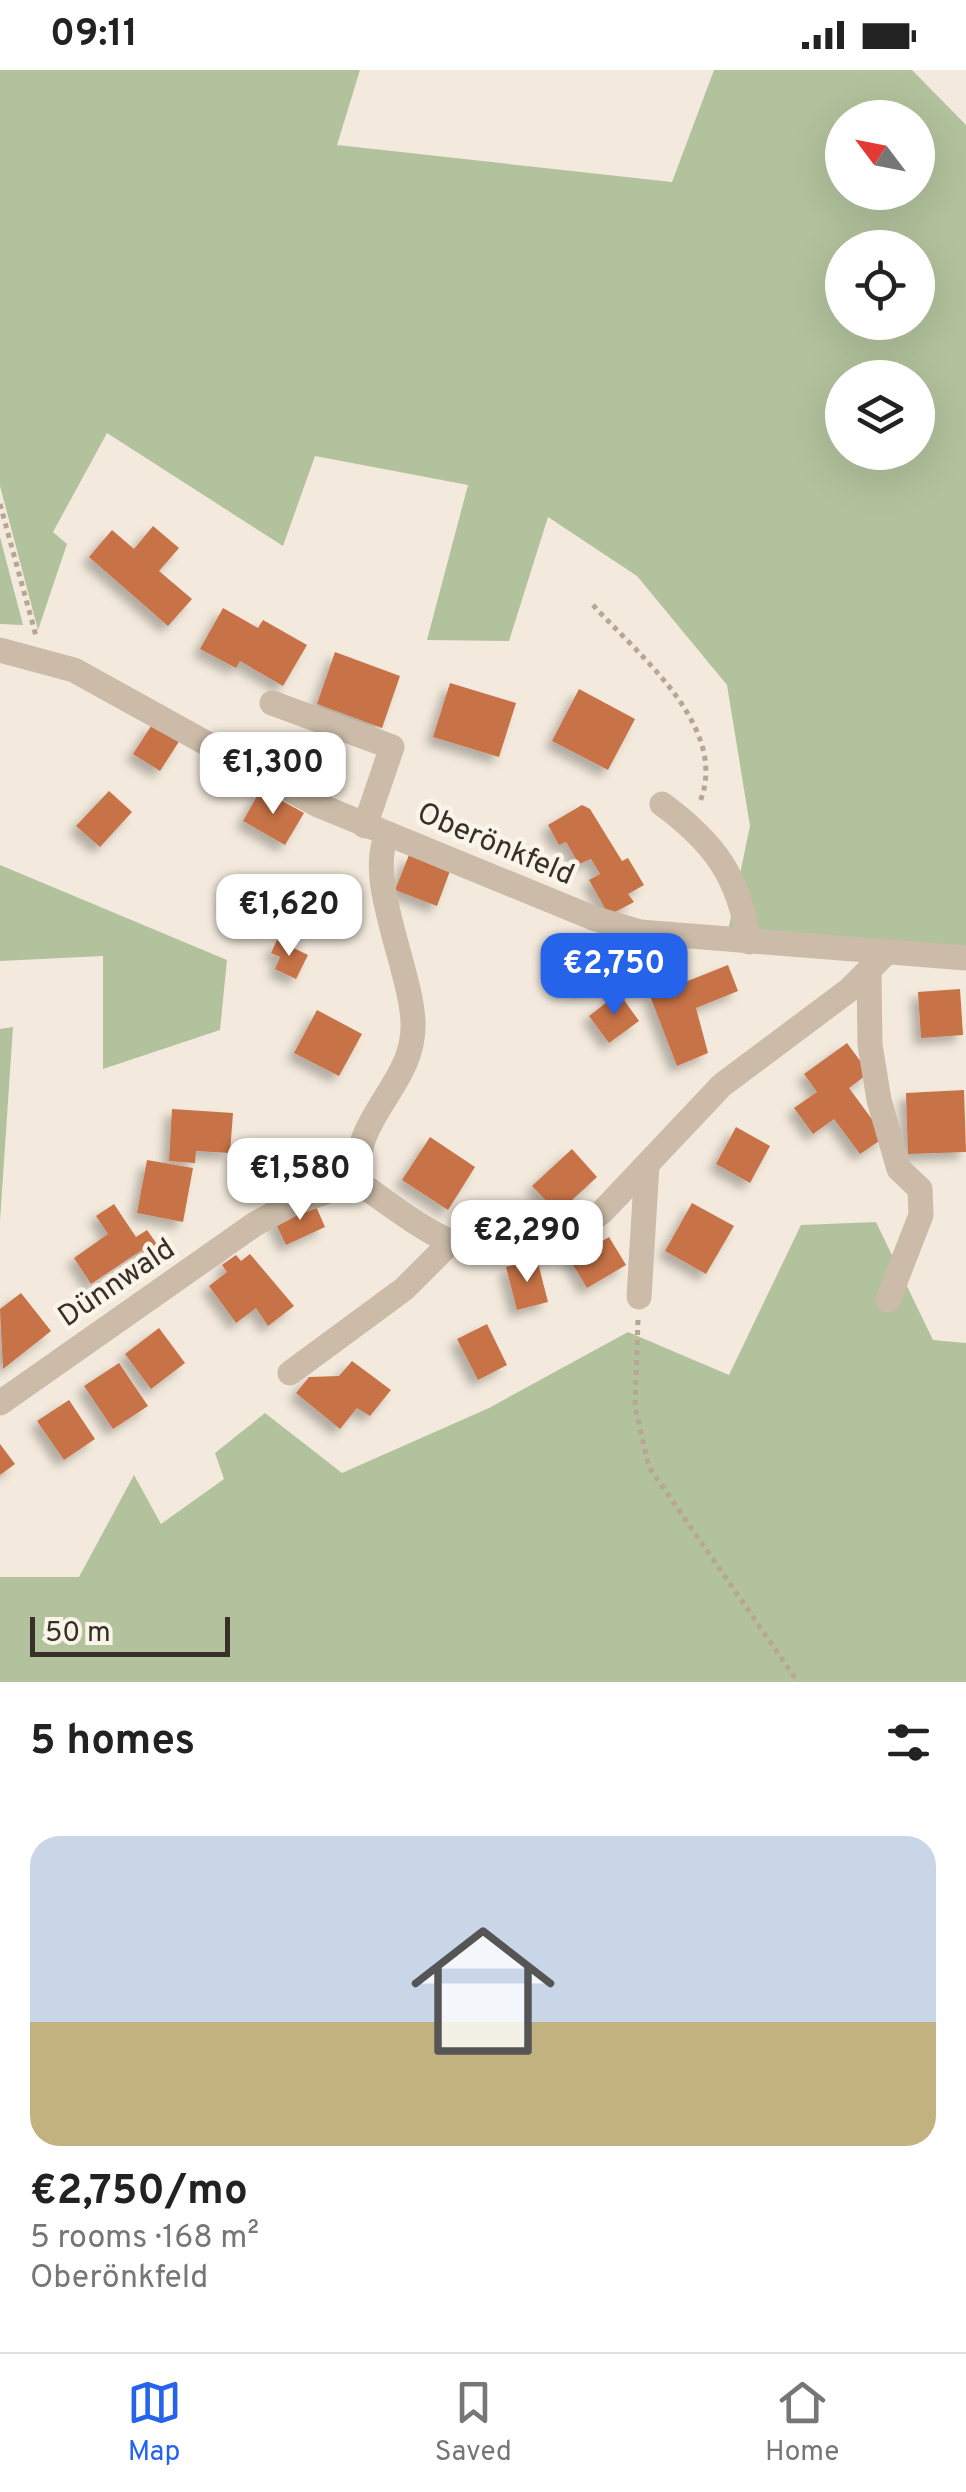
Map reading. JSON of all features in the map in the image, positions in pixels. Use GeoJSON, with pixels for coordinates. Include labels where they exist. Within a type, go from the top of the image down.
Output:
{"type":"FeatureCollection","features":[{"type":"Feature","properties":{"kind":"street","name":"Oberönkfeld"},"geometry":{"type":"LineString","coordinates":[[0,650],[42,658],[74,670],[318,805],[616,925],[640,932],[749,942],[877,964],[966,958]]}},
{"type":"Feature","properties":{"kind":"street"},"geometry":{"type":"LineString","coordinates":[[272,703],[392,747],[376,829],[380,846],[378,876],[403,957],[414,1028],[402,1073],[365,1134],[356,1181],[451,1242],[498,1245],[562,1235],[602,1212],[744,1066],[877,964]]}},
{"type":"Feature","properties":{"kind":"street"},"geometry":{"type":"LineString","coordinates":[[662,804],[690,824],[730,873],[749,942]]}},
{"type":"Feature","properties":{"kind":"street"},"geometry":{"type":"LineString","coordinates":[[877,964],[870,1045],[899,1168],[920,1189],[921,1214],[888,1300]]}},
{"type":"Feature","properties":{"kind":"street"},"geometry":{"type":"LineString","coordinates":[[639,1297],[647,1164]]}},
{"type":"Feature","properties":{"kind":"street","name":"Dünnwald"},"geometry":{"type":"LineString","coordinates":[[0,1404],[255,1224],[323,1191],[356,1181]]}},
{"type":"Feature","properties":{"kind":"street"},"geometry":{"type":"LineString","coordinates":[[290,1373],[404,1289],[451,1242]]}},
{"type":"Feature","properties":{"kind":"path"},"geometry":{"type":"LineString","coordinates":[[0,504],[42,658]]}},
{"type":"Feature","properties":{"kind":"path"},"geometry":{"type":"LineString","coordinates":[[592,605],[672,692],[697,738],[709,768],[708,783],[690,824]]}},
{"type":"Feature","properties":{"kind":"path"},"geometry":{"type":"LineString","coordinates":[[639,1297],[635,1407],[649,1467],[798,1682]]}},
{"type":"Feature","properties":{"kind":"green space"},"geometry":{"type":"Polygon","coordinates":[[[0,70],[360,70],[337,145],[672,182],[714,70],[912,70],[966,125],[966,955],[728,931],[750,826],[727,685],[637,576],[548,517],[509,641],[427,640],[468,485],[315,456],[283,546],[107,433],[53,532],[67,544],[38,630],[0,486],[0,70]]]}},
{"type":"Feature","properties":{"kind":"green space"},"geometry":{"type":"Polygon","coordinates":[[[0,537],[23,625],[0,624],[0,537]]]}},
{"type":"Feature","properties":{"kind":"green space"},"geometry":{"type":"Polygon","coordinates":[[[0,865],[227,960],[220,1030],[103,1069],[103,956],[0,961],[0,865]]]}},
{"type":"Feature","properties":{"kind":"green space"},"geometry":{"type":"Polygon","coordinates":[[[13,1027],[0,1221],[0,1029],[13,1027]]]}},
{"type":"Feature","properties":{"kind":"green space"},"geometry":{"type":"Polygon","coordinates":[[[876,1222],[933,1340],[966,1343],[966,1682],[0,1682],[0,1577],[79,1577],[134,1475],[161,1524],[224,1479],[215,1453],[265,1413],[342,1473],[489,1408],[628,1332],[729,1375],[801,1225],[876,1222]]]}},
{"type":"Feature","properties":{"kind":"building"},"geometry":{"type":"Polygon","coordinates":[[[153,526],[179,548],[159,571],[192,599],[168,626],[89,557],[112,530],[134,549],[153,526]]]}},
{"type":"Feature","properties":{"kind":"building"},"geometry":{"type":"Polygon","coordinates":[[[223,608],[258,628],[263,620],[307,645],[283,686],[240,661],[236,668],[200,649],[223,608]]]}},
{"type":"Feature","properties":{"kind":"building"},"geometry":{"type":"Polygon","coordinates":[[[335,652],[400,676],[382,728],[317,704],[335,652]]]}},
{"type":"Feature","properties":{"kind":"building"},"geometry":{"type":"Polygon","coordinates":[[[450,683],[516,703],[499,757],[433,737],[450,683]]]}},
{"type":"Feature","properties":{"kind":"building"},"geometry":{"type":"Polygon","coordinates":[[[579,689],[635,719],[608,770],[552,741],[579,689]]]}},
{"type":"Feature","properties":{"kind":"building"},"geometry":{"type":"Polygon","coordinates":[[[153,723],[180,740],[160,771],[133,754],[153,723]]]}},
{"type":"Feature","properties":{"kind":"building"},"geometry":{"type":"Polygon","coordinates":[[[261,789],[304,813],[285,845],[243,821],[261,789]]]}},
{"type":"Feature","properties":{"kind":"building"},"geometry":{"type":"Polygon","coordinates":[[[109,791],[132,812],[100,847],[76,826],[109,791]]]}},
{"type":"Feature","properties":{"kind":"building"},"geometry":{"type":"Polygon","coordinates":[[[582,805],[590,809],[622,861],[628,858],[644,885],[628,894],[634,902],[613,913],[607,912],[589,880],[600,874],[591,859],[579,864],[566,842],[559,845],[548,825],[582,805]]]}},
{"type":"Feature","properties":{"kind":"building"},"geometry":{"type":"Polygon","coordinates":[[[409,855],[450,871],[437,906],[395,890],[409,855]]]}},
{"type":"Feature","properties":{"kind":"building"},"geometry":{"type":"Polygon","coordinates":[[[602,935],[621,965],[583,989],[564,959],[602,935]]]}},
{"type":"Feature","properties":{"kind":"building"},"geometry":{"type":"Polygon","coordinates":[[[277,940],[308,955],[296,979],[275,969],[280,957],[271,953],[277,940]]]}},
{"type":"Feature","properties":{"kind":"building"},"geometry":{"type":"Polygon","coordinates":[[[728,965],[738,991],[696,1008],[708,1053],[677,1066],[650,996],[728,965]]]}},
{"type":"Feature","properties":{"kind":"building"},"geometry":{"type":"Polygon","coordinates":[[[960,989],[963,1035],[921,1038],[918,992],[960,989]]]}},
{"type":"Feature","properties":{"kind":"building"},"geometry":{"type":"Polygon","coordinates":[[[619,993],[639,1021],[609,1043],[589,1016],[619,993]]]}},
{"type":"Feature","properties":{"kind":"building"},"geometry":{"type":"Polygon","coordinates":[[[317,1010],[362,1034],[339,1076],[294,1053],[317,1010]]]}},
{"type":"Feature","properties":{"kind":"building"},"geometry":{"type":"Polygon","coordinates":[[[847,1043],[869,1073],[849,1088],[885,1137],[860,1154],[834,1119],[813,1134],[794,1108],[817,1092],[804,1074],[847,1043]]]}},
{"type":"Feature","properties":{"kind":"building"},"geometry":{"type":"Polygon","coordinates":[[[964,1090],[966,1152],[908,1154],[906,1093],[964,1090]]]}},
{"type":"Feature","properties":{"kind":"building"},"geometry":{"type":"Polygon","coordinates":[[[172,1109],[233,1113],[230,1153],[196,1151],[195,1163],[169,1161],[172,1109]]]}},
{"type":"Feature","properties":{"kind":"building"},"geometry":{"type":"Polygon","coordinates":[[[736,1127],[770,1146],[750,1183],[716,1164],[736,1127]]]}},
{"type":"Feature","properties":{"kind":"building"},"geometry":{"type":"Polygon","coordinates":[[[430,1137],[475,1167],[448,1210],[402,1180],[430,1137]]]}},
{"type":"Feature","properties":{"kind":"building"},"geometry":{"type":"Polygon","coordinates":[[[572,1149],[597,1177],[558,1213],[532,1186],[572,1149]]]}},
{"type":"Feature","properties":{"kind":"building"},"geometry":{"type":"Polygon","coordinates":[[[147,1160],[193,1168],[183,1222],[137,1213],[147,1160]]]}},
{"type":"Feature","properties":{"kind":"building"},"geometry":{"type":"Polygon","coordinates":[[[314,1202],[325,1227],[286,1245],[274,1220],[314,1202]]]}},
{"type":"Feature","properties":{"kind":"building"},"geometry":{"type":"Polygon","coordinates":[[[692,1203],[734,1226],[706,1274],[665,1251],[692,1203]]]}},
{"type":"Feature","properties":{"kind":"building"},"geometry":{"type":"Polygon","coordinates":[[[114,1204],[136,1237],[147,1230],[161,1250],[147,1259],[142,1250],[91,1284],[74,1258],[108,1234],[96,1216],[114,1204]]]}},
{"type":"Feature","properties":{"kind":"building"},"geometry":{"type":"Polygon","coordinates":[[[609,1237],[626,1265],[587,1288],[570,1260],[609,1237]]]}},
{"type":"Feature","properties":{"kind":"building"},"geometry":{"type":"Polygon","coordinates":[[[250,1254],[294,1306],[268,1326],[256,1308],[236,1323],[209,1286],[227,1272],[222,1265],[236,1255],[241,1261],[250,1254]]]}},
{"type":"Feature","properties":{"kind":"building"},"geometry":{"type":"Polygon","coordinates":[[[537,1259],[548,1302],[517,1310],[506,1267],[537,1259]]]}},
{"type":"Feature","properties":{"kind":"building"},"geometry":{"type":"Polygon","coordinates":[[[21,1293],[51,1331],[3,1369],[0,1309],[21,1293]]]}},
{"type":"Feature","properties":{"kind":"building"},"geometry":{"type":"Polygon","coordinates":[[[487,1324],[507,1365],[478,1380],[457,1339],[487,1324]]]}},
{"type":"Feature","properties":{"kind":"building"},"geometry":{"type":"Polygon","coordinates":[[[159,1328],[185,1363],[151,1389],[125,1354],[159,1328]]]}},
{"type":"Feature","properties":{"kind":"building"},"geometry":{"type":"Polygon","coordinates":[[[352,1361],[391,1390],[370,1416],[357,1408],[340,1429],[296,1393],[309,1377],[339,1376],[352,1361]]]}},
{"type":"Feature","properties":{"kind":"building"},"geometry":{"type":"Polygon","coordinates":[[[119,1363],[148,1406],[113,1429],[84,1386],[119,1363]]]}},
{"type":"Feature","properties":{"kind":"building"},"geometry":{"type":"Polygon","coordinates":[[[69,1400],[95,1439],[64,1460],[37,1421],[69,1400]]]}},
{"type":"Feature","properties":{"kind":"building"},"geometry":{"type":"Polygon","coordinates":[[[0,1444],[15,1464],[0,1475],[0,1444]]]}}]}
